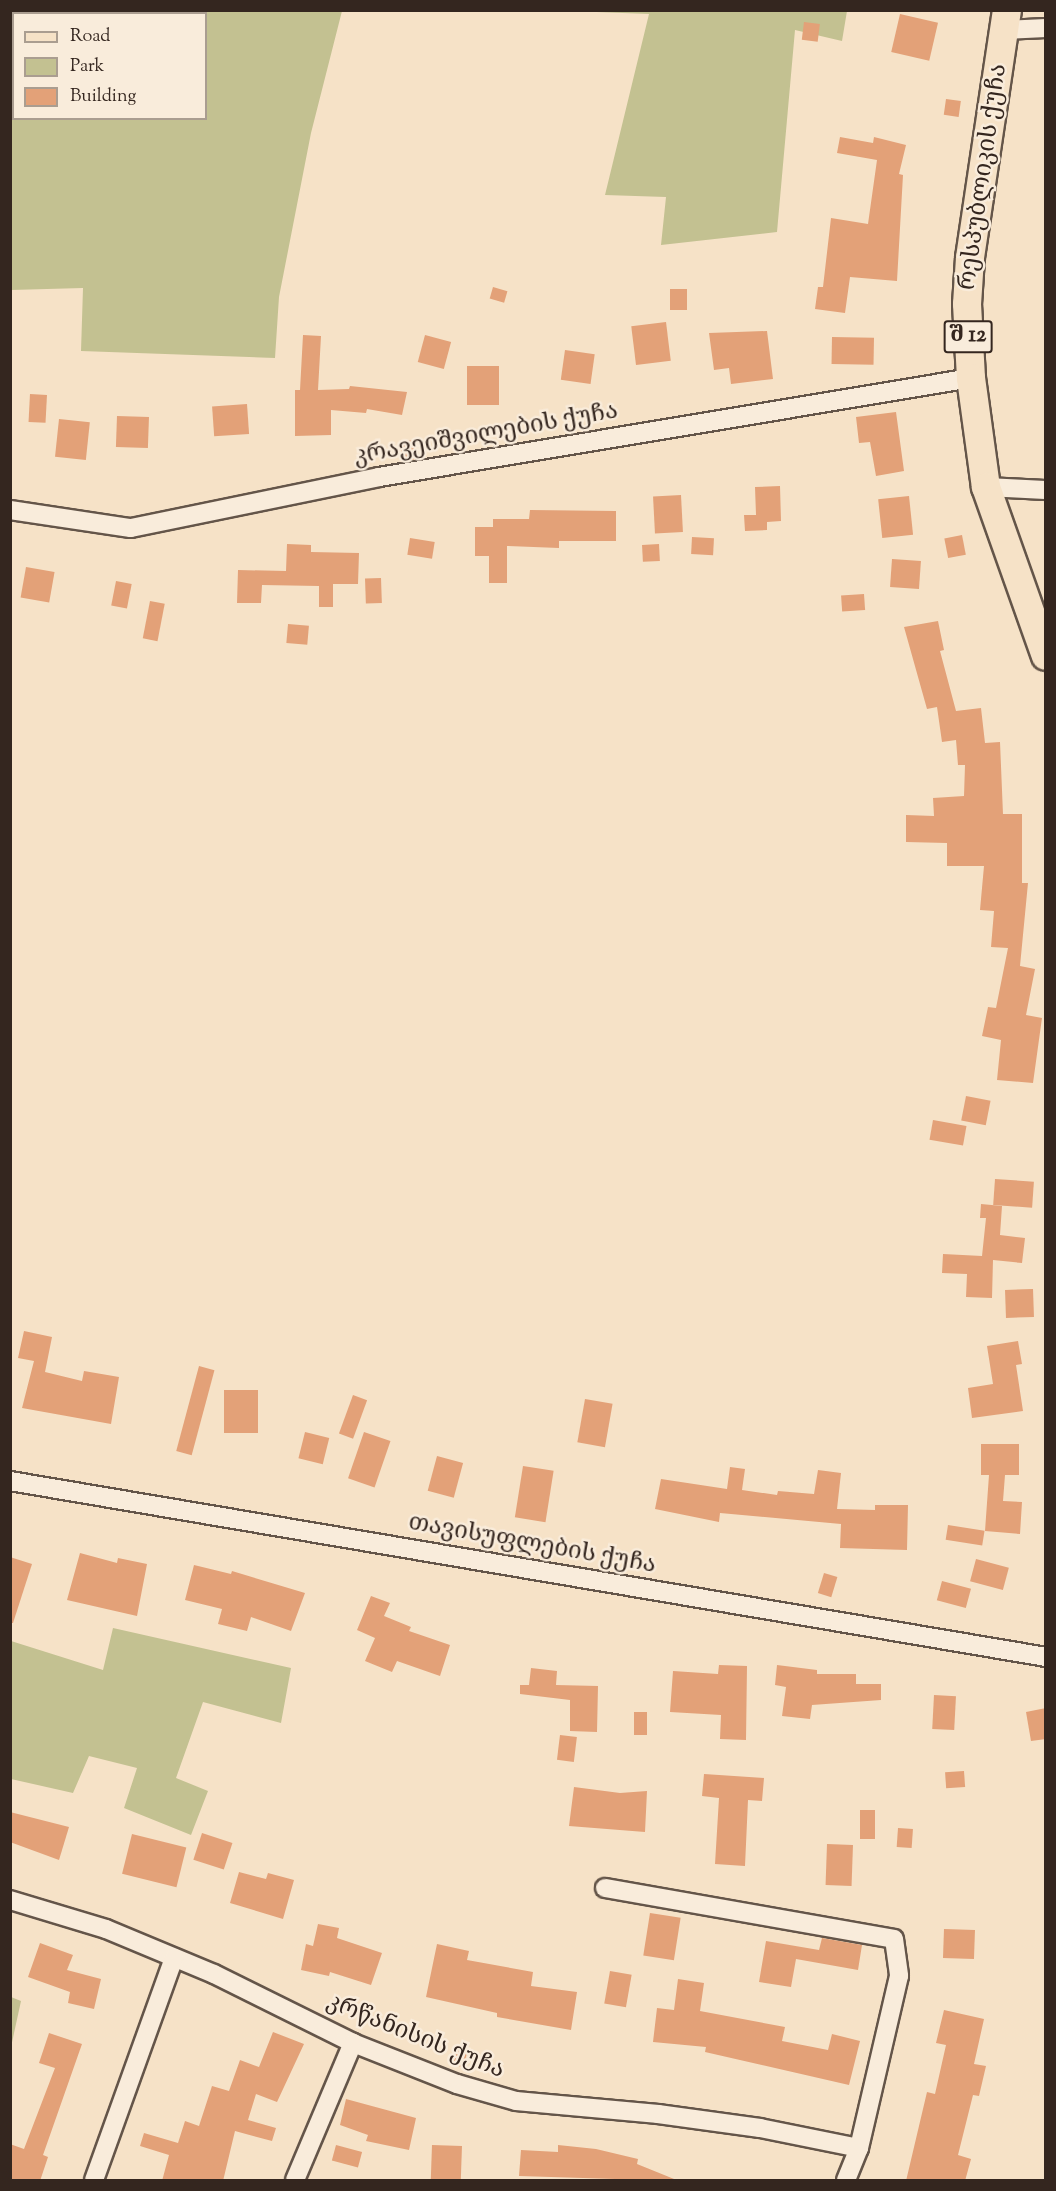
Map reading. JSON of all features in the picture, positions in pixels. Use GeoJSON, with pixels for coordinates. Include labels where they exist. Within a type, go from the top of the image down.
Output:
{"type":"FeatureCollection","features":[{"type":"Feature","properties":{"kind":"main road","name":"რესპუბლიკის ქუჩა"},"geometry":{"type":"LineString","coordinates":[[1006,20],[970,258],[966,304],[971,378],[986,487],[1046,656]]}},
{"type":"Feature","properties":{"kind":"street"},"geometry":{"type":"LineString","coordinates":[[1006,20],[1046,28]]}},
{"type":"Feature","properties":{"kind":"street","name":"კრავეიშვილების ქუჩა"},"geometry":{"type":"LineString","coordinates":[[10,510],[131,528],[379,477],[971,378]]}},
{"type":"Feature","properties":{"kind":"street"},"geometry":{"type":"LineString","coordinates":[[986,487],[1046,490]]}},
{"type":"Feature","properties":{"kind":"street","name":"თავისუფლების ქუჩა"},"geometry":{"type":"LineString","coordinates":[[10,1480],[1046,1657]]}},
{"type":"Feature","properties":{"kind":"street"},"geometry":{"type":"LineString","coordinates":[[605,1888],[894,1939],[899,1976],[859,2148],[846,2181]]}},
{"type":"Feature","properties":{"kind":"street","name":"კრწანისის ქუჩა"},"geometry":{"type":"LineString","coordinates":[[10,1900],[106,1929],[174,1958],[353,2043],[457,2084],[516,2102],[669,2115],[859,2148]]}},
{"type":"Feature","properties":{"kind":"street"},"geometry":{"type":"LineString","coordinates":[[94,2181],[174,1958]]}},
{"type":"Feature","properties":{"kind":"street"},"geometry":{"type":"LineString","coordinates":[[295,2181],[353,2043]]}},
{"type":"Feature","properties":{"kind":"green space"},"geometry":{"type":"Polygon","coordinates":[[[10,11],[342,11],[311,133],[279,297],[275,358],[81,351],[83,288],[11,290],[10,11]]]}},
{"type":"Feature","properties":{"kind":"green space"},"geometry":{"type":"Polygon","coordinates":[[[570,11],[847,11],[842,41],[795,30],[777,232],[661,245],[666,197],[605,195],[649,14],[570,11]]]}},
{"type":"Feature","properties":{"kind":"green space"},"geometry":{"type":"Polygon","coordinates":[[[113,1628],[291,1668],[281,1723],[203,1702],[176,1778],[208,1791],[191,1835],[124,1808],[137,1768],[89,1756],[73,1793],[11,1779],[11,1641],[103,1670],[113,1628]]]}},
{"type":"Feature","properties":{"kind":"green space"},"geometry":{"type":"Polygon","coordinates":[[[11,1997],[21,2001],[11,2047],[11,1997]]]}},
{"type":"Feature","properties":{"kind":"building"},"geometry":{"type":"Polygon","coordinates":[[[900,14],[938,23],[929,61],[891,52],[900,14]]]}},
{"type":"Feature","properties":{"kind":"building"},"geometry":{"type":"Polygon","coordinates":[[[804,22],[820,24],[818,42],[802,40],[804,22]]]}},
{"type":"Feature","properties":{"kind":"building"},"geometry":{"type":"Polygon","coordinates":[[[946,99],[961,101],[959,117],[944,115],[946,99]]]}},
{"type":"Feature","properties":{"kind":"building"},"geometry":{"type":"Polygon","coordinates":[[[840,137],[873,143],[874,137],[906,145],[899,174],[903,175],[897,281],[850,277],[845,313],[815,309],[818,287],[823,287],[831,218],[868,224],[877,160],[837,153],[840,137]]]}},
{"type":"Feature","properties":{"kind":"building"},"geometry":{"type":"Polygon","coordinates":[[[493,287],[507,291],[504,303],[490,299],[493,287]]]}},
{"type":"Feature","properties":{"kind":"building"},"geometry":{"type":"Polygon","coordinates":[[[670,289],[687,289],[687,310],[670,310],[670,289]]]}},
{"type":"Feature","properties":{"kind":"building"},"geometry":{"type":"Polygon","coordinates":[[[666,322],[671,361],[636,365],[631,326],[666,322]]]}},
{"type":"Feature","properties":{"kind":"building"},"geometry":{"type":"Polygon","coordinates":[[[767,331],[773,379],[731,384],[729,368],[714,370],[709,333],[767,331]]]}},
{"type":"Feature","properties":{"kind":"building"},"geometry":{"type":"Polygon","coordinates":[[[303,335],[321,336],[318,390],[349,389],[350,386],[407,392],[402,415],[367,409],[366,413],[331,410],[331,435],[295,436],[295,390],[300,390],[303,335]]]}},
{"type":"Feature","properties":{"kind":"building"},"geometry":{"type":"Polygon","coordinates":[[[425,335],[451,342],[444,369],[418,362],[425,335]]]}},
{"type":"Feature","properties":{"kind":"building"},"geometry":{"type":"Polygon","coordinates":[[[832,337],[874,338],[874,365],[832,364],[832,337]]]}},
{"type":"Feature","properties":{"kind":"building"},"geometry":{"type":"Polygon","coordinates":[[[565,350],[595,354],[591,384],[561,380],[565,350]]]}},
{"type":"Feature","properties":{"kind":"building"},"geometry":{"type":"Polygon","coordinates":[[[467,366],[499,366],[499,405],[467,405],[467,366]]]}},
{"type":"Feature","properties":{"kind":"building"},"geometry":{"type":"Polygon","coordinates":[[[30,394],[47,395],[46,423],[29,422],[30,394]]]}},
{"type":"Feature","properties":{"kind":"building"},"geometry":{"type":"Polygon","coordinates":[[[247,404],[249,434],[214,436],[212,406],[247,404]]]}},
{"type":"Feature","properties":{"kind":"building"},"geometry":{"type":"Polygon","coordinates":[[[896,412],[904,471],[876,476],[870,442],[859,443],[856,417],[896,412]]]}},
{"type":"Feature","properties":{"kind":"building"},"geometry":{"type":"Polygon","coordinates":[[[117,416],[149,417],[148,448],[116,447],[117,416]]]}},
{"type":"Feature","properties":{"kind":"building"},"geometry":{"type":"Polygon","coordinates":[[[59,419],[90,422],[86,460],[55,457],[59,419]]]}},
{"type":"Feature","properties":{"kind":"building"},"geometry":{"type":"Polygon","coordinates":[[[416,440],[417,459],[402,462],[400,441],[416,440]]]}},
{"type":"Feature","properties":{"kind":"building"},"geometry":{"type":"Polygon","coordinates":[[[780,486],[781,521],[767,522],[767,530],[745,531],[744,515],[756,515],[755,487],[780,486]]]}},
{"type":"Feature","properties":{"kind":"building"},"geometry":{"type":"Polygon","coordinates":[[[681,495],[683,532],[655,533],[653,496],[681,495]]]}},
{"type":"Feature","properties":{"kind":"building"},"geometry":{"type":"Polygon","coordinates":[[[909,496],[913,535],[882,538],[878,499],[909,496]]]}},
{"type":"Feature","properties":{"kind":"building"},"geometry":{"type":"Polygon","coordinates":[[[530,510],[616,511],[616,541],[559,541],[559,548],[507,546],[507,583],[489,583],[489,556],[475,556],[475,527],[493,527],[493,519],[529,519],[530,510]]]}},
{"type":"Feature","properties":{"kind":"building"},"geometry":{"type":"Polygon","coordinates":[[[962,535],[966,555],[948,558],[944,538],[962,535]]]}},
{"type":"Feature","properties":{"kind":"building"},"geometry":{"type":"Polygon","coordinates":[[[692,537],[714,538],[713,555],[691,554],[692,537]]]}},
{"type":"Feature","properties":{"kind":"building"},"geometry":{"type":"Polygon","coordinates":[[[410,538],[435,542],[432,559],[407,555],[410,538]]]}},
{"type":"Feature","properties":{"kind":"building"},"geometry":{"type":"Polygon","coordinates":[[[287,544],[311,545],[311,552],[359,553],[358,584],[333,584],[333,607],[319,607],[319,586],[262,585],[261,603],[237,603],[238,570],[286,571],[287,544]]]}},
{"type":"Feature","properties":{"kind":"building"},"geometry":{"type":"Polygon","coordinates":[[[659,544],[660,561],[643,562],[642,545],[659,544]]]}},
{"type":"Feature","properties":{"kind":"building"},"geometry":{"type":"Polygon","coordinates":[[[892,559],[921,561],[919,589],[890,587],[892,559]]]}},
{"type":"Feature","properties":{"kind":"building"},"geometry":{"type":"Polygon","coordinates":[[[26,567],[55,572],[49,603],[21,598],[26,567]]]}},
{"type":"Feature","properties":{"kind":"building"},"geometry":{"type":"Polygon","coordinates":[[[381,578],[382,603],[366,604],[365,579],[381,578]]]}},
{"type":"Feature","properties":{"kind":"building"},"geometry":{"type":"Polygon","coordinates":[[[116,581],[132,584],[127,609],[111,606],[116,581]]]}},
{"type":"Feature","properties":{"kind":"building"},"geometry":{"type":"Polygon","coordinates":[[[864,594],[865,610],[842,612],[841,596],[864,594]]]}},
{"type":"Feature","properties":{"kind":"building"},"geometry":{"type":"Polygon","coordinates":[[[150,601],[165,604],[157,641],[143,638],[150,601]]]}},
{"type":"Feature","properties":{"kind":"building"},"geometry":{"type":"Polygon","coordinates":[[[938,621],[944,650],[940,651],[956,711],[981,708],[985,743],[1000,742],[1003,814],[1022,814],[1022,883],[1028,883],[1020,966],[1035,969],[1026,1015],[1042,1018],[1033,1083],[997,1080],[1001,1040],[982,1036],[988,1007],[996,1008],[1008,948],[991,947],[994,911],[980,910],[984,866],[947,866],[947,843],[906,842],[906,815],[934,816],[933,798],[964,796],[965,765],[958,765],[956,740],[942,742],[937,707],[927,709],[904,627],[938,621]]]}},
{"type":"Feature","properties":{"kind":"building"},"geometry":{"type":"Polygon","coordinates":[[[288,624],[309,626],[307,645],[286,643],[288,624]]]}},
{"type":"Feature","properties":{"kind":"building"},"geometry":{"type":"Polygon","coordinates":[[[966,1096],[991,1101],[986,1125],[961,1121],[966,1096]]]}},
{"type":"Feature","properties":{"kind":"building"},"geometry":{"type":"Polygon","coordinates":[[[933,1120],[966,1126],[963,1146],[930,1140],[933,1120]]]}},
{"type":"Feature","properties":{"kind":"building"},"geometry":{"type":"Polygon","coordinates":[[[995,1179],[1034,1182],[1032,1208],[993,1205],[995,1179]]]}},
{"type":"Feature","properties":{"kind":"building"},"geometry":{"type":"Polygon","coordinates":[[[981,1204],[1002,1206],[1000,1235],[1025,1238],[1022,1263],[993,1260],[992,1298],[966,1297],[967,1274],[942,1273],[943,1254],[982,1256],[986,1218],[980,1218],[981,1204]]]}},
{"type":"Feature","properties":{"kind":"building"},"geometry":{"type":"Polygon","coordinates":[[[1033,1289],[1034,1317],[1006,1318],[1005,1290],[1033,1289]]]}},
{"type":"Feature","properties":{"kind":"building"},"geometry":{"type":"Polygon","coordinates":[[[24,1331],[52,1337],[45,1372],[82,1381],[84,1371],[119,1377],[111,1424],[22,1408],[34,1361],[18,1358],[24,1331]]]}},
{"type":"Feature","properties":{"kind":"building"},"geometry":{"type":"Polygon","coordinates":[[[1018,1341],[1022,1364],[1016,1365],[1023,1411],[972,1418],[968,1388],[993,1384],[987,1346],[1018,1341]]]}},
{"type":"Feature","properties":{"kind":"building"},"geometry":{"type":"Polygon","coordinates":[[[199,1366],[214,1370],[192,1455],[176,1451],[199,1366]]]}},
{"type":"Feature","properties":{"kind":"building"},"geometry":{"type":"Polygon","coordinates":[[[224,1390],[258,1390],[258,1433],[224,1433],[224,1390]]]}},
{"type":"Feature","properties":{"kind":"building"},"geometry":{"type":"Polygon","coordinates":[[[353,1395],[367,1400],[353,1439],[339,1434],[353,1395]]]}},
{"type":"Feature","properties":{"kind":"building"},"geometry":{"type":"Polygon","coordinates":[[[585,1399],[613,1404],[605,1447],[577,1442],[585,1399]]]}},
{"type":"Feature","properties":{"kind":"building"},"geometry":{"type":"Polygon","coordinates":[[[305,1432],[329,1438],[323,1464],[298,1458],[305,1432]]]}},
{"type":"Feature","properties":{"kind":"building"},"geometry":{"type":"Polygon","coordinates":[[[364,1432],[390,1441],[375,1487],[348,1478],[364,1432]]]}},
{"type":"Feature","properties":{"kind":"building"},"geometry":{"type":"Polygon","coordinates":[[[981,1444],[1019,1444],[1019,1475],[1005,1475],[1003,1501],[1022,1502],[1020,1534],[985,1531],[989,1475],[981,1475],[981,1444]]]}},
{"type":"Feature","properties":{"kind":"building"},"geometry":{"type":"Polygon","coordinates":[[[437,1456],[463,1463],[454,1498],[428,1491],[437,1456]]]}},
{"type":"Feature","properties":{"kind":"building"},"geometry":{"type":"Polygon","coordinates":[[[523,1466],[554,1471],[545,1522],[515,1517],[523,1466]]]}},
{"type":"Feature","properties":{"kind":"building"},"geometry":{"type":"Polygon","coordinates":[[[730,1467],[745,1469],[742,1490],[777,1495],[778,1491],[814,1494],[818,1470],[841,1473],[837,1509],[875,1510],[875,1505],[908,1505],[907,1550],[840,1548],[841,1524],[720,1513],[719,1522],[655,1509],[661,1479],[727,1489],[730,1467]]]}},
{"type":"Feature","properties":{"kind":"building"},"geometry":{"type":"Polygon","coordinates":[[[948,1525],[985,1531],[982,1546],[946,1540],[948,1525]]]}},
{"type":"Feature","properties":{"kind":"building"},"geometry":{"type":"Polygon","coordinates":[[[80,1553],[117,1563],[118,1558],[147,1564],[137,1616],[67,1600],[80,1553]]]}},
{"type":"Feature","properties":{"kind":"building"},"geometry":{"type":"Polygon","coordinates":[[[10,1557],[32,1564],[13,1623],[10,1623],[10,1557]]]}},
{"type":"Feature","properties":{"kind":"building"},"geometry":{"type":"Polygon","coordinates":[[[976,1559],[1009,1568],[1003,1590],[970,1581],[976,1559]]]}},
{"type":"Feature","properties":{"kind":"building"},"geometry":{"type":"Polygon","coordinates":[[[194,1565],[231,1574],[232,1571],[305,1593],[291,1631],[251,1617],[247,1631],[218,1624],[222,1609],[185,1600],[194,1565]]]}},
{"type":"Feature","properties":{"kind":"building"},"geometry":{"type":"Polygon","coordinates":[[[824,1573],[837,1577],[831,1597],[818,1593],[824,1573]]]}},
{"type":"Feature","properties":{"kind":"building"},"geometry":{"type":"Polygon","coordinates":[[[942,1581],[971,1589],[966,1608],[937,1600],[942,1581]]]}},
{"type":"Feature","properties":{"kind":"building"},"geometry":{"type":"Polygon","coordinates":[[[371,1596],[390,1603],[384,1616],[411,1627],[409,1631],[450,1645],[440,1676],[397,1661],[392,1672],[365,1661],[375,1638],[357,1630],[371,1596]]]}},
{"type":"Feature","properties":{"kind":"building"},"geometry":{"type":"Polygon","coordinates":[[[719,1665],[747,1666],[746,1740],[720,1739],[721,1715],[670,1712],[673,1671],[718,1674],[719,1665]]]}},
{"type":"Feature","properties":{"kind":"building"},"geometry":{"type":"Polygon","coordinates":[[[777,1665],[817,1670],[817,1674],[856,1674],[856,1684],[881,1684],[881,1700],[812,1705],[810,1719],[782,1716],[786,1687],[775,1685],[777,1665]]]}},
{"type":"Feature","properties":{"kind":"building"},"geometry":{"type":"Polygon","coordinates":[[[531,1668],[557,1671],[556,1685],[598,1686],[597,1732],[570,1731],[570,1700],[520,1694],[520,1685],[529,1685],[531,1668]]]}},
{"type":"Feature","properties":{"kind":"building"},"geometry":{"type":"Polygon","coordinates":[[[934,1695],[956,1696],[954,1730],[932,1729],[934,1695]]]}},
{"type":"Feature","properties":{"kind":"building"},"geometry":{"type":"Polygon","coordinates":[[[1046,1708],[1046,1739],[1031,1741],[1026,1712],[1046,1708]]]}},
{"type":"Feature","properties":{"kind":"building"},"geometry":{"type":"Polygon","coordinates":[[[634,1712],[647,1712],[647,1735],[634,1735],[634,1712]]]}},
{"type":"Feature","properties":{"kind":"building"},"geometry":{"type":"Polygon","coordinates":[[[560,1735],[577,1737],[574,1762],[557,1760],[560,1735]]]}},
{"type":"Feature","properties":{"kind":"building"},"geometry":{"type":"Polygon","coordinates":[[[964,1771],[965,1787],[946,1788],[945,1772],[964,1771]]]}},
{"type":"Feature","properties":{"kind":"building"},"geometry":{"type":"Polygon","coordinates":[[[704,1774],[764,1778],[762,1801],[748,1800],[745,1866],[715,1864],[719,1798],[702,1796],[704,1774]]]}},
{"type":"Feature","properties":{"kind":"building"},"geometry":{"type":"Polygon","coordinates":[[[574,1787],[620,1793],[647,1791],[645,1832],[569,1826],[574,1787]]]}},
{"type":"Feature","properties":{"kind":"building"},"geometry":{"type":"Polygon","coordinates":[[[860,1810],[875,1810],[875,1839],[860,1839],[860,1810]]]}},
{"type":"Feature","properties":{"kind":"building"},"geometry":{"type":"Polygon","coordinates":[[[10,1812],[69,1827],[59,1860],[10,1842],[10,1812]]]}},
{"type":"Feature","properties":{"kind":"building"},"geometry":{"type":"Polygon","coordinates":[[[898,1828],[913,1829],[912,1848],[897,1847],[898,1828]]]}},
{"type":"Feature","properties":{"kind":"building"},"geometry":{"type":"Polygon","coordinates":[[[202,1833],[232,1843],[224,1870],[193,1860],[202,1833]]]}},
{"type":"Feature","properties":{"kind":"building"},"geometry":{"type":"Polygon","coordinates":[[[132,1834],[186,1848],[176,1887],[122,1874],[132,1834]]]}},
{"type":"Feature","properties":{"kind":"building"},"geometry":{"type":"Polygon","coordinates":[[[827,1844],[853,1845],[852,1886],[826,1885],[827,1844]]]}},
{"type":"Feature","properties":{"kind":"building"},"geometry":{"type":"Polygon","coordinates":[[[239,1872],[266,1879],[268,1873],[294,1880],[283,1919],[230,1903],[239,1872]]]}},
{"type":"Feature","properties":{"kind":"building"},"geometry":{"type":"Polygon","coordinates":[[[650,1913],[681,1918],[674,1960],[643,1955],[650,1913]]]}},
{"type":"Feature","properties":{"kind":"building"},"geometry":{"type":"Polygon","coordinates":[[[318,1924],[339,1928],[337,1938],[382,1953],[371,1985],[330,1972],[329,1976],[301,1970],[306,1944],[313,1946],[318,1924]]]}},
{"type":"Feature","properties":{"kind":"building"},"geometry":{"type":"Polygon","coordinates":[[[944,1929],[975,1930],[974,1959],[943,1958],[944,1929]]]}},
{"type":"Feature","properties":{"kind":"building"},"geometry":{"type":"Polygon","coordinates":[[[822,1938],[862,1945],[858,1970],[796,1959],[791,1987],[759,1982],[766,1941],[819,1950],[822,1938]]]}},
{"type":"Feature","properties":{"kind":"building"},"geometry":{"type":"Polygon","coordinates":[[[40,1943],[73,1955],[67,1970],[101,1979],[94,2009],[68,2003],[70,1992],[28,1977],[40,1943]]]}},
{"type":"Feature","properties":{"kind":"building"},"geometry":{"type":"Polygon","coordinates":[[[437,1944],[469,1951],[467,1960],[533,1972],[531,1986],[577,1992],[571,2030],[497,2017],[497,2013],[426,1997],[437,1944]]]}},
{"type":"Feature","properties":{"kind":"building"},"geometry":{"type":"Polygon","coordinates":[[[610,1971],[632,1975],[626,2007],[604,2003],[610,1971]]]}},
{"type":"Feature","properties":{"kind":"building"},"geometry":{"type":"Polygon","coordinates":[[[678,1979],[704,1983],[700,2011],[785,2027],[782,2041],[828,2050],[832,2034],[860,2041],[849,2085],[705,2052],[706,2047],[653,2042],[657,2008],[674,2010],[678,1979]]]}},
{"type":"Feature","properties":{"kind":"building"},"geometry":{"type":"Polygon","coordinates":[[[944,2010],[984,2019],[974,2064],[986,2066],[979,2096],[973,2095],[958,2155],[971,2159],[965,2181],[906,2181],[927,2092],[935,2094],[946,2045],[936,2043],[944,2010]]]}},
{"type":"Feature","properties":{"kind":"building"},"geometry":{"type":"Polygon","coordinates":[[[273,2032],[304,2044],[277,2102],[256,2094],[248,2120],[276,2128],[272,2141],[235,2131],[223,2181],[162,2181],[169,2155],[140,2146],[144,2133],[178,2143],[185,2121],[199,2126],[212,2086],[229,2091],[240,2060],[259,2067],[273,2032]]]}},
{"type":"Feature","properties":{"kind":"building"},"geometry":{"type":"Polygon","coordinates":[[[49,2033],[82,2044],[43,2155],[48,2157],[40,2181],[10,2181],[10,2144],[24,2149],[55,2068],[39,2063],[49,2033]]]}},
{"type":"Feature","properties":{"kind":"building"},"geometry":{"type":"Polygon","coordinates":[[[456,2047],[468,2050],[463,2067],[452,2064],[456,2047]]]}},
{"type":"Feature","properties":{"kind":"building"},"geometry":{"type":"Polygon","coordinates":[[[346,2099],[416,2118],[409,2150],[366,2141],[368,2135],[340,2125],[346,2099]]]}},
{"type":"Feature","properties":{"kind":"building"},"geometry":{"type":"Polygon","coordinates":[[[336,2145],[362,2152],[358,2167],[332,2160],[336,2145]]]}},
{"type":"Feature","properties":{"kind":"building"},"geometry":{"type":"Polygon","coordinates":[[[432,2145],[462,2146],[461,2180],[431,2180],[432,2145]]]}},
{"type":"Feature","properties":{"kind":"building"},"geometry":{"type":"Polygon","coordinates":[[[558,2145],[596,2149],[638,2159],[637,2164],[679,2181],[519,2176],[521,2150],[558,2152],[558,2145]]]}}]}
